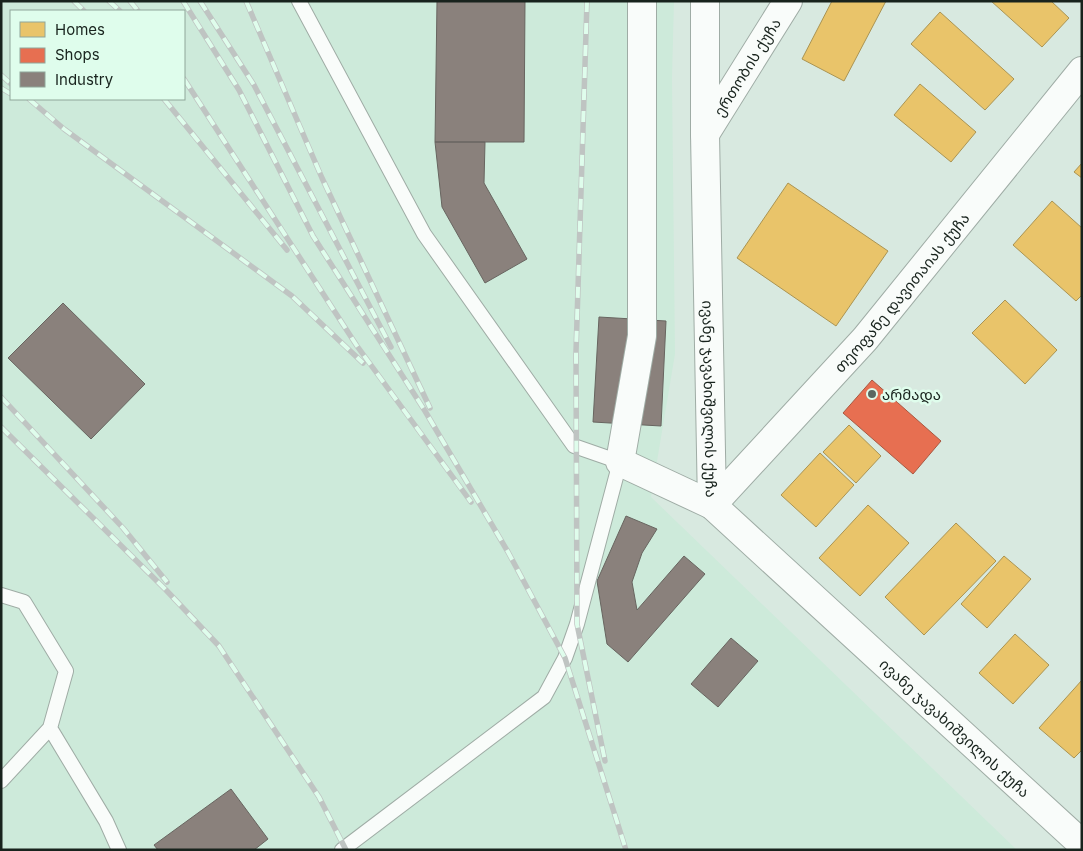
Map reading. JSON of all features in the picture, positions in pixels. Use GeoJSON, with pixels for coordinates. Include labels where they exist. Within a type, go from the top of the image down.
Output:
{"type":"FeatureCollection","features":[{"type":"Feature","properties":{"kind":"street"},"geometry":{"type":"LineString","coordinates":[[642,1],[642,336],[620,462],[712,505]]}},
{"type":"Feature","properties":{"kind":"street","name":"ივანე ჯავახიშვილის ქუჩა"},"geometry":{"type":"LineString","coordinates":[[705,1],[705,134],[712,505],[1082,844]]}},
{"type":"Feature","properties":{"kind":"street","name":"ერთობის ქუჩა"},"geometry":{"type":"LineString","coordinates":[[705,134],[788,1]]}},
{"type":"Feature","properties":{"kind":"street","name":"თეოფანე დავითაიას ქუჩა"},"geometry":{"type":"LineString","coordinates":[[712,505],[865,339],[1082,71]]}},
{"type":"Feature","properties":{"kind":"lane"},"geometry":{"type":"LineString","coordinates":[[299,1],[424,234],[574,446],[620,462],[577,624],[565,658],[544,697],[342,850]]}},
{"type":"Feature","properties":{"kind":"lane"},"geometry":{"type":"LineString","coordinates":[[1,595],[24,602],[66,672],[50,728],[1,782]]}},
{"type":"Feature","properties":{"kind":"lane"},"geometry":{"type":"LineString","coordinates":[[50,728],[106,821],[119,850]]}},
{"type":"Feature","properties":{"kind":"shaded area"},"geometry":{"type":"Polygon","coordinates":[[[1,1],[674,1],[672,78],[675,354],[651,497],[1017,850],[1,850],[1,1]]]}},
{"type":"Feature","properties":{"kind":"building: Homes"},"geometry":{"type":"Polygon","coordinates":[[[832,1],[886,1],[844,81],[802,59],[832,1]]]}},
{"type":"Feature","properties":{"kind":"building: Homes"},"geometry":{"type":"Polygon","coordinates":[[[991,1],[1051,1],[1069,18],[1042,47],[991,1]]]}},
{"type":"Feature","properties":{"kind":"building: Homes"},"geometry":{"type":"Polygon","coordinates":[[[940,12],[1014,79],[985,110],[911,44],[940,12]]]}},
{"type":"Feature","properties":{"kind":"building: Homes"},"geometry":{"type":"Polygon","coordinates":[[[920,84],[976,132],[951,162],[894,115],[920,84]]]}},
{"type":"Feature","properties":{"kind":"building: Homes"},"geometry":{"type":"Polygon","coordinates":[[[1082,163],[1082,178],[1074,172],[1082,163]]]}},
{"type":"Feature","properties":{"kind":"building: Homes"},"geometry":{"type":"Polygon","coordinates":[[[788,183],[888,251],[836,326],[737,258],[788,183]]]}},
{"type":"Feature","properties":{"kind":"building: Homes"},"geometry":{"type":"Polygon","coordinates":[[[1052,201],[1082,228],[1082,295],[1076,301],[1013,245],[1052,201]]]}},
{"type":"Feature","properties":{"kind":"building: Homes"},"geometry":{"type":"Polygon","coordinates":[[[1005,300],[1057,350],[1025,384],[972,333],[1005,300]]]}},
{"type":"Feature","properties":{"kind":"building: Homes"},"geometry":{"type":"Polygon","coordinates":[[[849,425],[881,456],[856,483],[823,452],[849,425]]]}},
{"type":"Feature","properties":{"kind":"building: Homes"},"geometry":{"type":"Polygon","coordinates":[[[820,453],[854,485],[816,527],[781,495],[820,453]]]}},
{"type":"Feature","properties":{"kind":"building: Homes"},"geometry":{"type":"Polygon","coordinates":[[[868,505],[909,543],[860,596],[819,558],[868,505]]]}},
{"type":"Feature","properties":{"kind":"building: Homes"},"geometry":{"type":"Polygon","coordinates":[[[956,523],[996,561],[924,635],[885,597],[956,523]]]}},
{"type":"Feature","properties":{"kind":"building: Homes"},"geometry":{"type":"Polygon","coordinates":[[[1004,556],[1031,579],[987,628],[961,604],[1004,556]]]}},
{"type":"Feature","properties":{"kind":"building: Homes"},"geometry":{"type":"Polygon","coordinates":[[[1015,634],[1049,665],[1013,704],[979,673],[1015,634]]]}},
{"type":"Feature","properties":{"kind":"building: Homes"},"geometry":{"type":"Polygon","coordinates":[[[1082,680],[1082,750],[1074,758],[1039,728],[1082,680]]]}},
{"type":"Feature","properties":{"kind":"building: Shops"},"geometry":{"type":"Polygon","coordinates":[[[872,380],[941,441],[913,474],[843,413],[872,380]]]}},
{"type":"Feature","properties":{"kind":"building: Industry"},"geometry":{"type":"Polygon","coordinates":[[[437,1],[525,1],[524,142],[435,142],[437,1]]]}},
{"type":"Feature","properties":{"kind":"building: Industry"},"geometry":{"type":"Polygon","coordinates":[[[435,142],[485,142],[484,183],[527,259],[485,283],[442,207],[435,142]]]}},
{"type":"Feature","properties":{"kind":"building: Industry"},"geometry":{"type":"Polygon","coordinates":[[[63,303],[145,384],[91,439],[8,358],[63,303]]]}},
{"type":"Feature","properties":{"kind":"building: Industry"},"geometry":{"type":"Polygon","coordinates":[[[599,317],[666,321],[661,426],[593,422],[599,317]]]}},
{"type":"Feature","properties":{"kind":"building: Industry"},"geometry":{"type":"Polygon","coordinates":[[[626,516],[657,529],[642,553],[632,582],[637,610],[684,556],[705,574],[628,662],[607,644],[597,581],[626,516]]]}},
{"type":"Feature","properties":{"kind":"building: Industry"},"geometry":{"type":"Polygon","coordinates":[[[731,638],[758,661],[718,707],[691,684],[731,638]]]}},
{"type":"Feature","properties":{"kind":"building: Industry"},"geometry":{"type":"Polygon","coordinates":[[[231,789],[268,839],[254,850],[158,850],[154,845],[231,789]]]}},
{"type":"Feature","properties":{"kind":"railway"},"geometry":{"type":"LineString","coordinates":[[74,1],[83,10]]}},
{"type":"Feature","properties":{"kind":"railway"},"geometry":{"type":"LineString","coordinates":[[109,1],[119,10]]}},
{"type":"Feature","properties":{"kind":"railway"},"geometry":{"type":"LineString","coordinates":[[130,1],[137,10]]}},
{"type":"Feature","properties":{"kind":"railway"},"geometry":{"type":"LineString","coordinates":[[183,1],[239,90],[313,236],[425,411],[508,552],[565,658],[626,850]]}},
{"type":"Feature","properties":{"kind":"railway"},"geometry":{"type":"LineString","coordinates":[[200,1],[254,85],[391,347]]}},
{"type":"Feature","properties":{"kind":"railway"},"geometry":{"type":"LineString","coordinates":[[246,1],[322,178],[430,408]]}},
{"type":"Feature","properties":{"kind":"railway"},"geometry":{"type":"LineString","coordinates":[[587,1],[576,352],[577,624],[605,761]]}},
{"type":"Feature","properties":{"kind":"railway"},"geometry":{"type":"LineString","coordinates":[[1,75],[10,83]]}},
{"type":"Feature","properties":{"kind":"railway"},"geometry":{"type":"LineString","coordinates":[[185,81],[357,346],[471,502]]}},
{"type":"Feature","properties":{"kind":"railway"},"geometry":{"type":"LineString","coordinates":[[1,88],[10,93]]}},
{"type":"Feature","properties":{"kind":"railway"},"geometry":{"type":"LineString","coordinates":[[30,100],[64,129],[292,296],[363,363]]}},
{"type":"Feature","properties":{"kind":"railway"},"geometry":{"type":"LineString","coordinates":[[165,100],[287,250]]}},
{"type":"Feature","properties":{"kind":"railway"},"geometry":{"type":"LineString","coordinates":[[1,397],[123,528],[167,582]]}},
{"type":"Feature","properties":{"kind":"railway"},"geometry":{"type":"LineString","coordinates":[[1,427],[166,590],[219,646],[319,797],[346,850]]}},
{"type":"Feature","properties":{"kind":"place","name":"არმადა"},"geometry":{"type":"Point","coordinates":[872,394]}}]}
